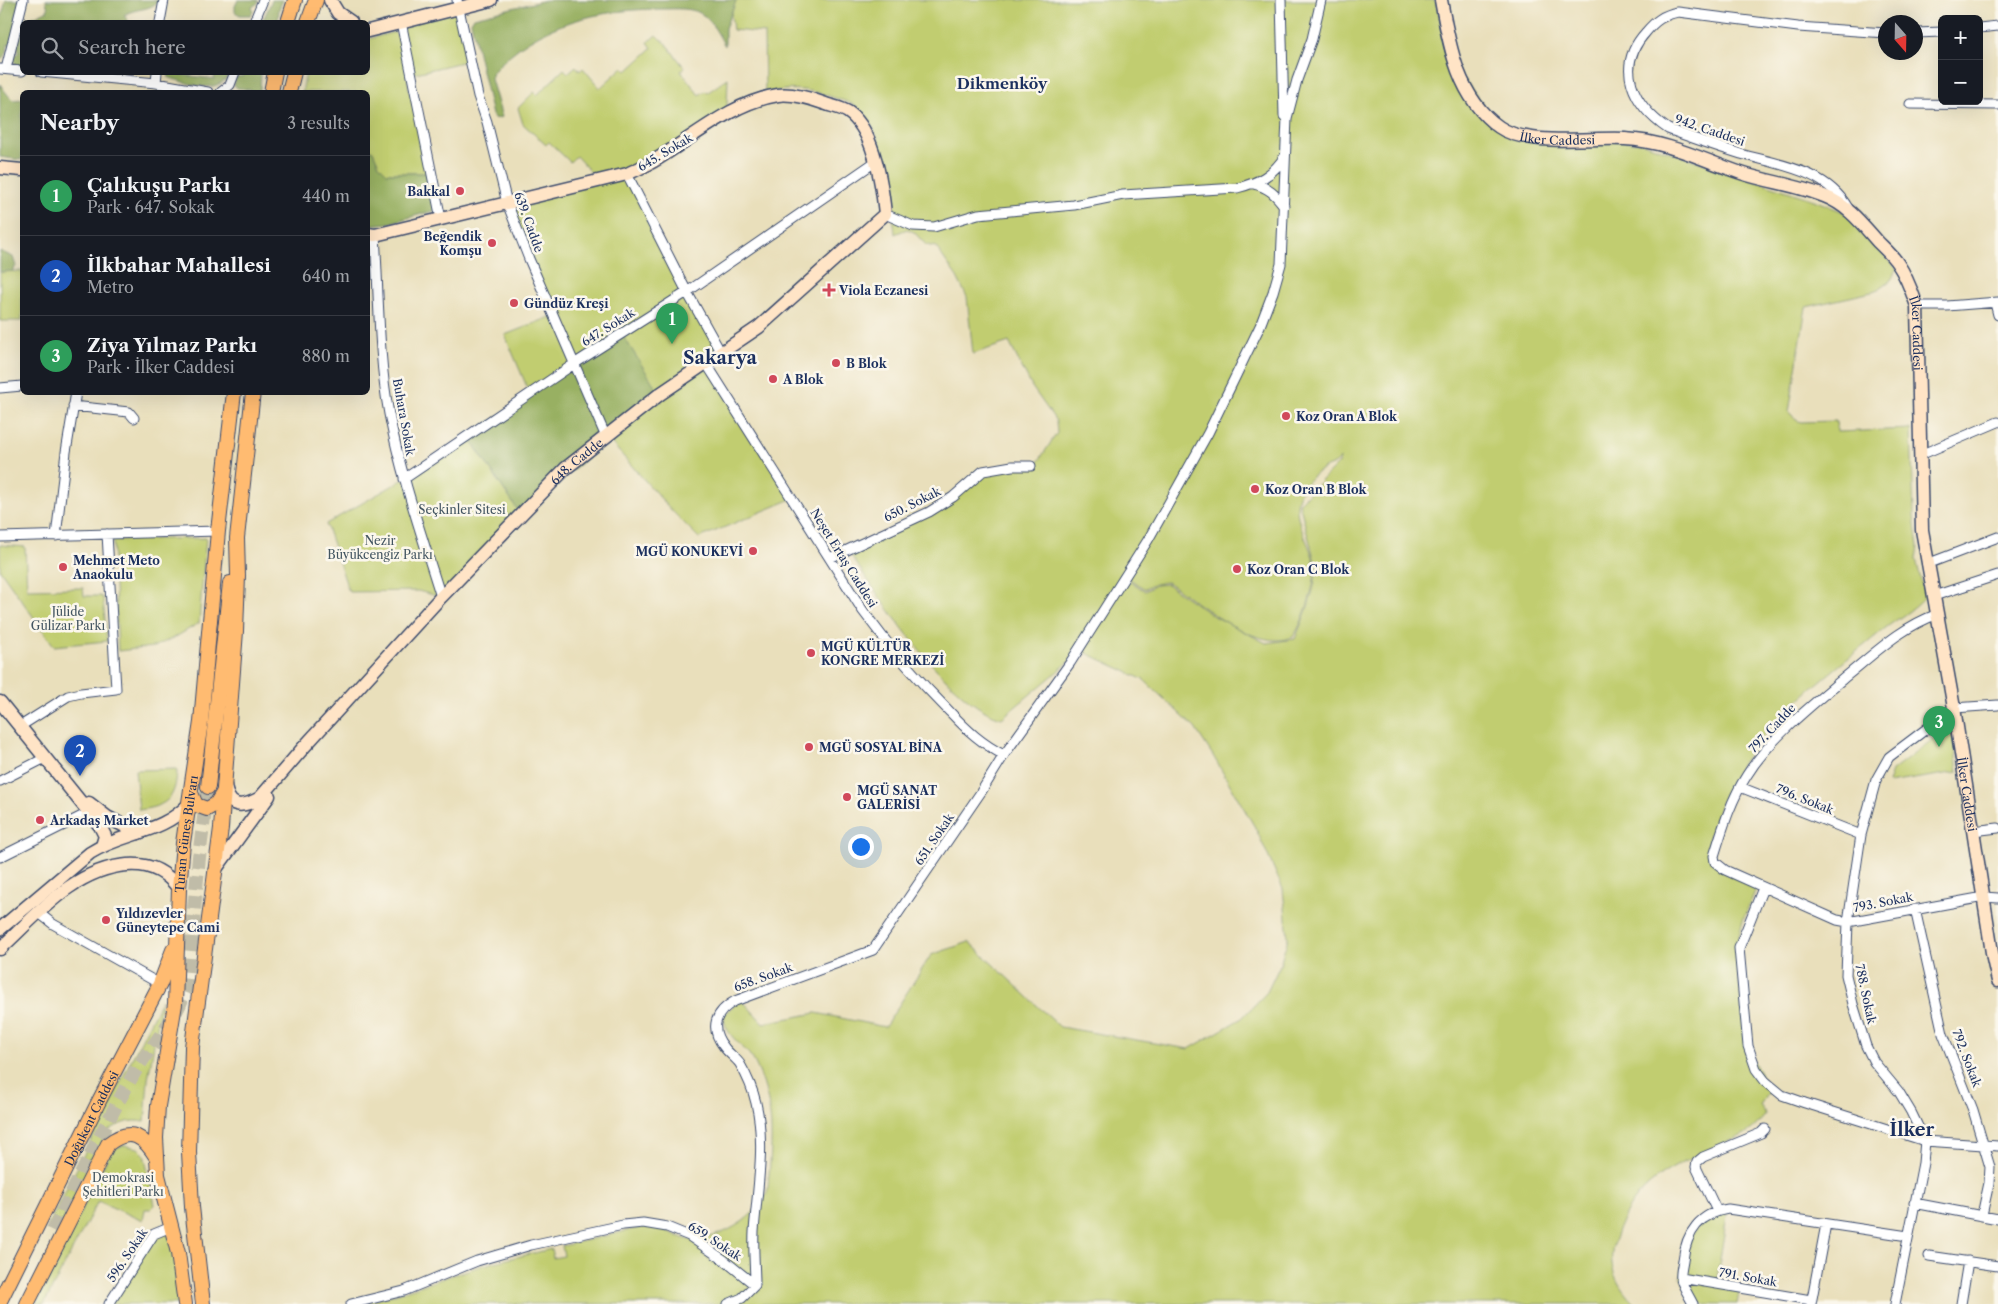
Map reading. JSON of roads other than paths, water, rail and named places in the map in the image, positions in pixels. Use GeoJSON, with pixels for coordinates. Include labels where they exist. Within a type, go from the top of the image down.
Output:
{"type":"FeatureCollection","features":[{"type":"Feature","properties":{"kind":"main road"},"geometry":{"type":"LineString","coordinates":[[289,20],[295,0]]}},
{"type":"Feature","properties":{"kind":"main road"},"geometry":{"type":"LineString","coordinates":[[309,20],[316,0]]}},
{"type":"Feature","properties":{"kind":"main road"},"geometry":{"type":"LineString","coordinates":[[330,0],[338,13],[348,20]]}},
{"type":"Feature","properties":{"kind":"main road"},"geometry":{"type":"LineString","coordinates":[[370,30],[457,4],[491,0]]}},
{"type":"Feature","properties":{"kind":"main road","name":"İlker Caddesi"},"geometry":{"type":"LineString","coordinates":[[1441,0],[1449,41],[1459,73],[1479,108],[1507,132],[1532,138],[1623,139],[1658,144],[1754,177],[1808,190],[1827,197],[1850,211],[1898,264],[1908,282],[1917,306],[1922,530],[1954,708],[1998,981]]}},
{"type":"Feature","properties":{"kind":"main road"},"geometry":{"type":"LineString","coordinates":[[271,90],[274,75]]}},
{"type":"Feature","properties":{"kind":"main road"},"geometry":{"type":"LineString","coordinates":[[290,90],[293,75]]}},
{"type":"Feature","properties":{"kind":"main road","name":"645. Sokak"},"geometry":{"type":"LineString","coordinates":[[372,235],[627,174],[656,160],[723,117],[746,105],[780,95],[799,96],[848,112],[864,132],[875,162],[886,214]]}},
{"type":"Feature","properties":{"kind":"main road"},"geometry":{"type":"LineString","coordinates":[[0,168],[20,170]]}},
{"type":"Feature","properties":{"kind":"main road","name":"648. Cadde"},"geometry":{"type":"LineString","coordinates":[[304,747],[441,597],[566,468],[660,394],[759,327],[886,214]]}},
{"type":"Feature","properties":{"kind":"main road","name":"Turan Güneş Bulvarı"},"geometry":{"type":"LineString","coordinates":[[185,1304],[178,1254],[158,1175],[158,1106],[175,1004],[179,935],[179,889],[201,722],[218,531],[234,395]]}},
{"type":"Feature","properties":{"kind":"main road"},"geometry":{"type":"LineString","coordinates":[[208,787],[225,621],[253,395]]}},
{"type":"Feature","properties":{"kind":"main road"},"geometry":{"type":"LineString","coordinates":[[203,1304],[192,1207],[189,1120],[192,1047],[215,870],[223,786],[236,631],[238,576],[236,538]]}},
{"type":"Feature","properties":{"kind":"main road"},"geometry":{"type":"LineString","coordinates":[[2,709],[91,809],[103,831],[104,840],[102,846]]}},
{"type":"Feature","properties":{"kind":"main road"},"geometry":{"type":"LineString","coordinates":[[223,786],[229,800],[241,805],[251,803],[260,798],[304,747]]}},
{"type":"Feature","properties":{"kind":"main road"},"geometry":{"type":"LineString","coordinates":[[215,870],[304,747]]}},
{"type":"Feature","properties":{"kind":"main road"},"geometry":{"type":"LineString","coordinates":[[0,929],[80,861],[102,846],[166,823],[179,816],[190,799],[196,805],[207,809],[216,804],[223,786]]}},
{"type":"Feature","properties":{"kind":"main road"},"geometry":{"type":"LineString","coordinates":[[91,809],[138,833]]}},
{"type":"Feature","properties":{"kind":"main road"},"geometry":{"type":"LineString","coordinates":[[0,949],[81,878],[96,871],[113,866],[140,864],[154,868],[169,876],[179,889]]}},
{"type":"Feature","properties":{"kind":"main road","name":"Doğukent Caddesi"},"geometry":{"type":"LineString","coordinates":[[0,1301],[72,1155],[160,984],[179,935]]}},
{"type":"Feature","properties":{"kind":"main road"},"geometry":{"type":"LineString","coordinates":[[27,1304],[108,1144],[122,1136],[136,1136],[146,1142],[157,1158]]}},
{"type":"Feature","properties":{"kind":"main road"},"geometry":{"type":"LineString","coordinates":[[16,1304],[53,1231]]}},
{"type":"Feature","properties":{"kind":"street"},"geometry":{"type":"LineString","coordinates":[[20,71],[3,69],[23,0]]}},
{"type":"Feature","properties":{"kind":"street"},"geometry":{"type":"LineString","coordinates":[[160,20],[164,0]]}},
{"type":"Feature","properties":{"kind":"street"},"geometry":{"type":"LineString","coordinates":[[255,20],[263,0]]}},
{"type":"Feature","properties":{"kind":"street"},"geometry":{"type":"LineString","coordinates":[[1281,0],[1285,156]]}},
{"type":"Feature","properties":{"kind":"street"},"geometry":{"type":"LineString","coordinates":[[886,214],[914,226],[934,227],[978,214],[1074,205],[1123,195],[1237,188],[1254,184],[1272,173],[1285,156],[1287,118],[1302,65],[1318,19],[1321,0]]}},
{"type":"Feature","properties":{"kind":"street","name":"639. Cadde"},"geometry":{"type":"LineString","coordinates":[[457,4],[478,96],[487,122],[507,204],[606,437]]}},
{"type":"Feature","properties":{"kind":"street","name":"942. Caddesi"},"geometry":{"type":"LineString","coordinates":[[1850,211],[1837,193],[1806,172],[1735,152],[1668,129],[1657,120],[1637,97],[1629,76],[1629,64],[1639,39],[1648,29],[1666,14],[1678,12],[1798,27],[1878,32]]}},
{"type":"Feature","properties":{"kind":"street"},"geometry":{"type":"LineString","coordinates":[[401,22],[441,219]]}},
{"type":"Feature","properties":{"kind":"street"},"geometry":{"type":"LineString","coordinates":[[1983,28],[1998,26]]}},
{"type":"Feature","properties":{"kind":"street"},"geometry":{"type":"LineString","coordinates":[[1923,33],[1938,32]]}},
{"type":"Feature","properties":{"kind":"street"},"geometry":{"type":"LineString","coordinates":[[72,75],[156,83],[196,90]]}},
{"type":"Feature","properties":{"kind":"street"},"geometry":{"type":"LineString","coordinates":[[156,83],[157,75]]}},
{"type":"Feature","properties":{"kind":"street"},"geometry":{"type":"LineString","coordinates":[[224,90],[230,85],[234,75]]}},
{"type":"Feature","properties":{"kind":"street"},"geometry":{"type":"LineString","coordinates":[[1910,104],[1998,106]]}},
{"type":"Feature","properties":{"kind":"street","name":"651. Sokak"},"geometry":{"type":"LineString","coordinates":[[873,950],[981,792],[1004,755],[1070,663],[1148,540],[1208,433],[1260,326],[1281,264],[1285,156]]}},
{"type":"Feature","properties":{"kind":"street","name":"647. Sokak"},"geometry":{"type":"LineString","coordinates":[[404,479],[574,364],[687,292],[875,162]]}},
{"type":"Feature","properties":{"kind":"street"},"geometry":{"type":"LineString","coordinates":[[627,174],[687,292],[721,353]]}},
{"type":"Feature","properties":{"kind":"street"},"geometry":{"type":"LineString","coordinates":[[1254,184],[1274,193],[1284,206]]}},
{"type":"Feature","properties":{"kind":"street","name":"Buhara Sokak"},"geometry":{"type":"LineString","coordinates":[[372,235],[384,383],[404,479],[441,597]]}},
{"type":"Feature","properties":{"kind":"street"},"geometry":{"type":"LineString","coordinates":[[1917,306],[1997,302],[1998,315]]}},
{"type":"Feature","properties":{"kind":"street","name":"Neşet Ertaş Caddesi"},"geometry":{"type":"LineString","coordinates":[[706,363],[863,612],[908,669],[965,728],[987,746],[1004,755]]}},
{"type":"Feature","properties":{"kind":"street"},"geometry":{"type":"LineString","coordinates":[[0,388],[20,386]]}},
{"type":"Feature","properties":{"kind":"street"},"geometry":{"type":"LineString","coordinates":[[56,536],[66,452],[75,395]]}},
{"type":"Feature","properties":{"kind":"street"},"geometry":{"type":"LineString","coordinates":[[73,406],[128,412],[134,418]]}},
{"type":"Feature","properties":{"kind":"street"},"geometry":{"type":"LineString","coordinates":[[1920,455],[1998,422]]}},
{"type":"Feature","properties":{"kind":"street","name":"650. Sokak"},"geometry":{"type":"LineString","coordinates":[[830,558],[929,512],[953,497],[983,471],[1012,466],[1031,466]]}},
{"type":"Feature","properties":{"kind":"street"},"geometry":{"type":"LineString","coordinates":[[0,537],[218,531]]}},
{"type":"Feature","properties":{"kind":"street"},"geometry":{"type":"LineString","coordinates":[[19,727],[68,696],[116,689],[107,534]]}},
{"type":"Feature","properties":{"kind":"street"},"geometry":{"type":"LineString","coordinates":[[1927,564],[1998,537]]}},
{"type":"Feature","properties":{"kind":"street"},"geometry":{"type":"LineString","coordinates":[[1934,596],[1998,575]]}},
{"type":"Feature","properties":{"kind":"street","name":"797. Cadde"},"geometry":{"type":"LineString","coordinates":[[1762,888],[1725,870],[1715,862],[1714,856],[1730,807],[1748,773],[1768,749],[1807,709],[1897,635],[1920,620],[1938,614]]}},
{"type":"Feature","properties":{"kind":"street"},"geometry":{"type":"LineString","coordinates":[[1954,708],[1998,705]]}},
{"type":"Feature","properties":{"kind":"street","name":"788. Sokak"},"geometry":{"type":"LineString","coordinates":[[1925,1141],[1907,1105],[1874,1062],[1860,1030],[1846,975],[1848,922],[1861,835],[1876,780],[1889,757],[1954,708]]}},
{"type":"Feature","properties":{"kind":"street"},"geometry":{"type":"LineString","coordinates":[[0,781],[45,758]]}},
{"type":"Feature","properties":{"kind":"street","name":"796. Sokak"},"geometry":{"type":"LineString","coordinates":[[1740,787],[1861,835]]}},
{"type":"Feature","properties":{"kind":"street"},"geometry":{"type":"LineString","coordinates":[[0,857],[91,809]]}},
{"type":"Feature","properties":{"kind":"street"},"geometry":{"type":"LineString","coordinates":[[1973,831],[1998,828]]}},
{"type":"Feature","properties":{"kind":"street"},"geometry":{"type":"LineString","coordinates":[[1762,888],[1739,948],[1748,1046],[1756,1069],[1772,1088],[1782,1094],[1925,1141],[1998,1146]]}},
{"type":"Feature","properties":{"kind":"street","name":"793. Sokak"},"geometry":{"type":"LineString","coordinates":[[1762,888],[1837,920],[1848,922],[1984,897],[1998,898]]}},
{"type":"Feature","properties":{"kind":"street","name":"792. Sokak"},"geometry":{"type":"LineString","coordinates":[[1915,909],[1943,1034],[1984,1145],[1990,1167],[1989,1183],[1982,1216]]}},
{"type":"Feature","properties":{"kind":"street"},"geometry":{"type":"LineString","coordinates":[[39,913],[53,924],[160,984]]}},
{"type":"Feature","properties":{"kind":"street","name":"658. Sokak"},"geometry":{"type":"LineString","coordinates":[[739,1062],[724,1047],[715,1025],[724,1007],[735,1001],[873,950]]}},
{"type":"Feature","properties":{"kind":"street","name":"659. Sokak"},"geometry":{"type":"LineString","coordinates":[[739,1062],[756,1101],[760,1121],[760,1158],[754,1235],[755,1285]]}},
{"type":"Feature","properties":{"kind":"street"},"geometry":{"type":"LineString","coordinates":[[1717,1211],[1696,1167],[1697,1162],[1710,1154],[1761,1133],[1765,1129]]}},
{"type":"Feature","properties":{"kind":"street"},"geometry":{"type":"LineString","coordinates":[[1895,1304],[1914,1203],[1924,1163],[1925,1141]]}},
{"type":"Feature","properties":{"kind":"street"},"geometry":{"type":"LineString","coordinates":[[1914,1203],[1998,1219]]}},
{"type":"Feature","properties":{"kind":"street"},"geometry":{"type":"LineString","coordinates":[[1693,1304],[1681,1278],[1687,1239],[1701,1222],[1717,1211],[1728,1209],[1908,1236]]}},
{"type":"Feature","properties":{"kind":"street","name":"659. Sokak"},"geometry":{"type":"LineString","coordinates":[[351,1304],[404,1291],[477,1261],[531,1245],[623,1225],[643,1223],[667,1227],[689,1236],[724,1260],[755,1285]]}},
{"type":"Feature","properties":{"kind":"street"},"geometry":{"type":"LineString","coordinates":[[1811,1302],[1826,1224]]}},
{"type":"Feature","properties":{"kind":"street","name":"596. Sokak"},"geometry":{"type":"LineString","coordinates":[[109,1304],[154,1234],[171,1227]]}},
{"type":"Feature","properties":{"kind":"street"},"geometry":{"type":"LineString","coordinates":[[1929,1256],[1998,1266]]}},
{"type":"Feature","properties":{"kind":"street"},"geometry":{"type":"LineString","coordinates":[[1961,1304],[1968,1261]]}},
{"type":"Feature","properties":{"kind":"street","name":"791. Sokak"},"geometry":{"type":"LineString","coordinates":[[1681,1278],[1811,1302]]}},
{"type":"Feature","properties":{"kind":"street"},"geometry":{"type":"LineString","coordinates":[[728,1304],[742,1298],[755,1285]]}},
{"type":"Feature","properties":{"kind":"tunnel"},"geometry":{"type":"LineString","coordinates":[[53,1231],[122,1094],[140,1064],[171,1020],[183,997],[187,984],[199,857],[208,787]]}},
{"type":"Feature","properties":{"kind":"place","name":"Bakkal"},"geometry":{"type":"Point","coordinates":[460,191]}},
{"type":"Feature","properties":{"kind":"place","name":"Beğendik Komşu"},"geometry":{"type":"Point","coordinates":[492,243]}},
{"type":"Feature","properties":{"kind":"place","name":"Viola Eczanesi"},"geometry":{"type":"Point","coordinates":[829,290]}},
{"type":"Feature","properties":{"kind":"place","name":"Gündüz Kreşi"},"geometry":{"type":"Point","coordinates":[514,303]}},
{"type":"Feature","properties":{"kind":"place","name":"Çalıkuşu Parkı"},"geometry":{"type":"Point","coordinates":[672,344]}},
{"type":"Feature","properties":{"kind":"place","name":"B Blok"},"geometry":{"type":"Point","coordinates":[836,363]}},
{"type":"Feature","properties":{"kind":"place","name":"A Blok"},"geometry":{"type":"Point","coordinates":[773,379]}},
{"type":"Feature","properties":{"kind":"place","name":"Koz Oran A Blok"},"geometry":{"type":"Point","coordinates":[1286,416]}},
{"type":"Feature","properties":{"kind":"place","name":"Koz Oran B Blok"},"geometry":{"type":"Point","coordinates":[1255,489]}},
{"type":"Feature","properties":{"kind":"place","name":"MGÜ KONUKEVİ"},"geometry":{"type":"Point","coordinates":[753,551]}},
{"type":"Feature","properties":{"kind":"place","name":"Mehmet Meto Anaokulu"},"geometry":{"type":"Point","coordinates":[63,567]}},
{"type":"Feature","properties":{"kind":"place","name":"Koz Oran C Blok"},"geometry":{"type":"Point","coordinates":[1237,569]}},
{"type":"Feature","properties":{"kind":"place","name":"MGÜ KÜLTÜR KONGRE MERKEZİ"},"geometry":{"type":"Point","coordinates":[811,653]}},
{"type":"Feature","properties":{"kind":"place","name":"MGÜ SOSYAL BİNA"},"geometry":{"type":"Point","coordinates":[809,747]}},
{"type":"Feature","properties":{"kind":"place","name":"Ziya Yılmaz Parkı"},"geometry":{"type":"Point","coordinates":[1939,747]}},
{"type":"Feature","properties":{"kind":"place","name":"İlkbahar Mahallesi"},"geometry":{"type":"Point","coordinates":[80,776]}},
{"type":"Feature","properties":{"kind":"place","name":"MGÜ SANAT GALERİSİ"},"geometry":{"type":"Point","coordinates":[847,797]}},
{"type":"Feature","properties":{"kind":"place","name":"Arkadaş Market"},"geometry":{"type":"Point","coordinates":[40,820]}},
{"type":"Feature","properties":{"kind":"place","name":"Yıldızevler Güneytepe Cami"},"geometry":{"type":"Point","coordinates":[106,920]}},
{"type":"Feature","properties":{"kind":"district","name":"Dikmenköy"},"geometry":{"type":"Point","coordinates":[1002,83]}},
{"type":"Feature","properties":{"kind":"district","name":"Sakarya"},"geometry":{"type":"Point","coordinates":[720,358]}},
{"type":"Feature","properties":{"kind":"district","name":"İlker"},"geometry":{"type":"Point","coordinates":[1912,1130]}},
{"type":"Feature","properties":{"kind":"park label","name":"Seçkinler Sitesi"},"geometry":{"type":"Point","coordinates":[462,509]}},
{"type":"Feature","properties":{"kind":"park label","name":"Nezir Büyükcengiz Parkı"},"geometry":{"type":"Point","coordinates":[380,547]}},
{"type":"Feature","properties":{"kind":"park label","name":"Jülide Gülizar Parkı"},"geometry":{"type":"Point","coordinates":[68,618]}},
{"type":"Feature","properties":{"kind":"park label","name":"Demokrasi Şehitleri Parkı"},"geometry":{"type":"Point","coordinates":[123,1184]}}]}
